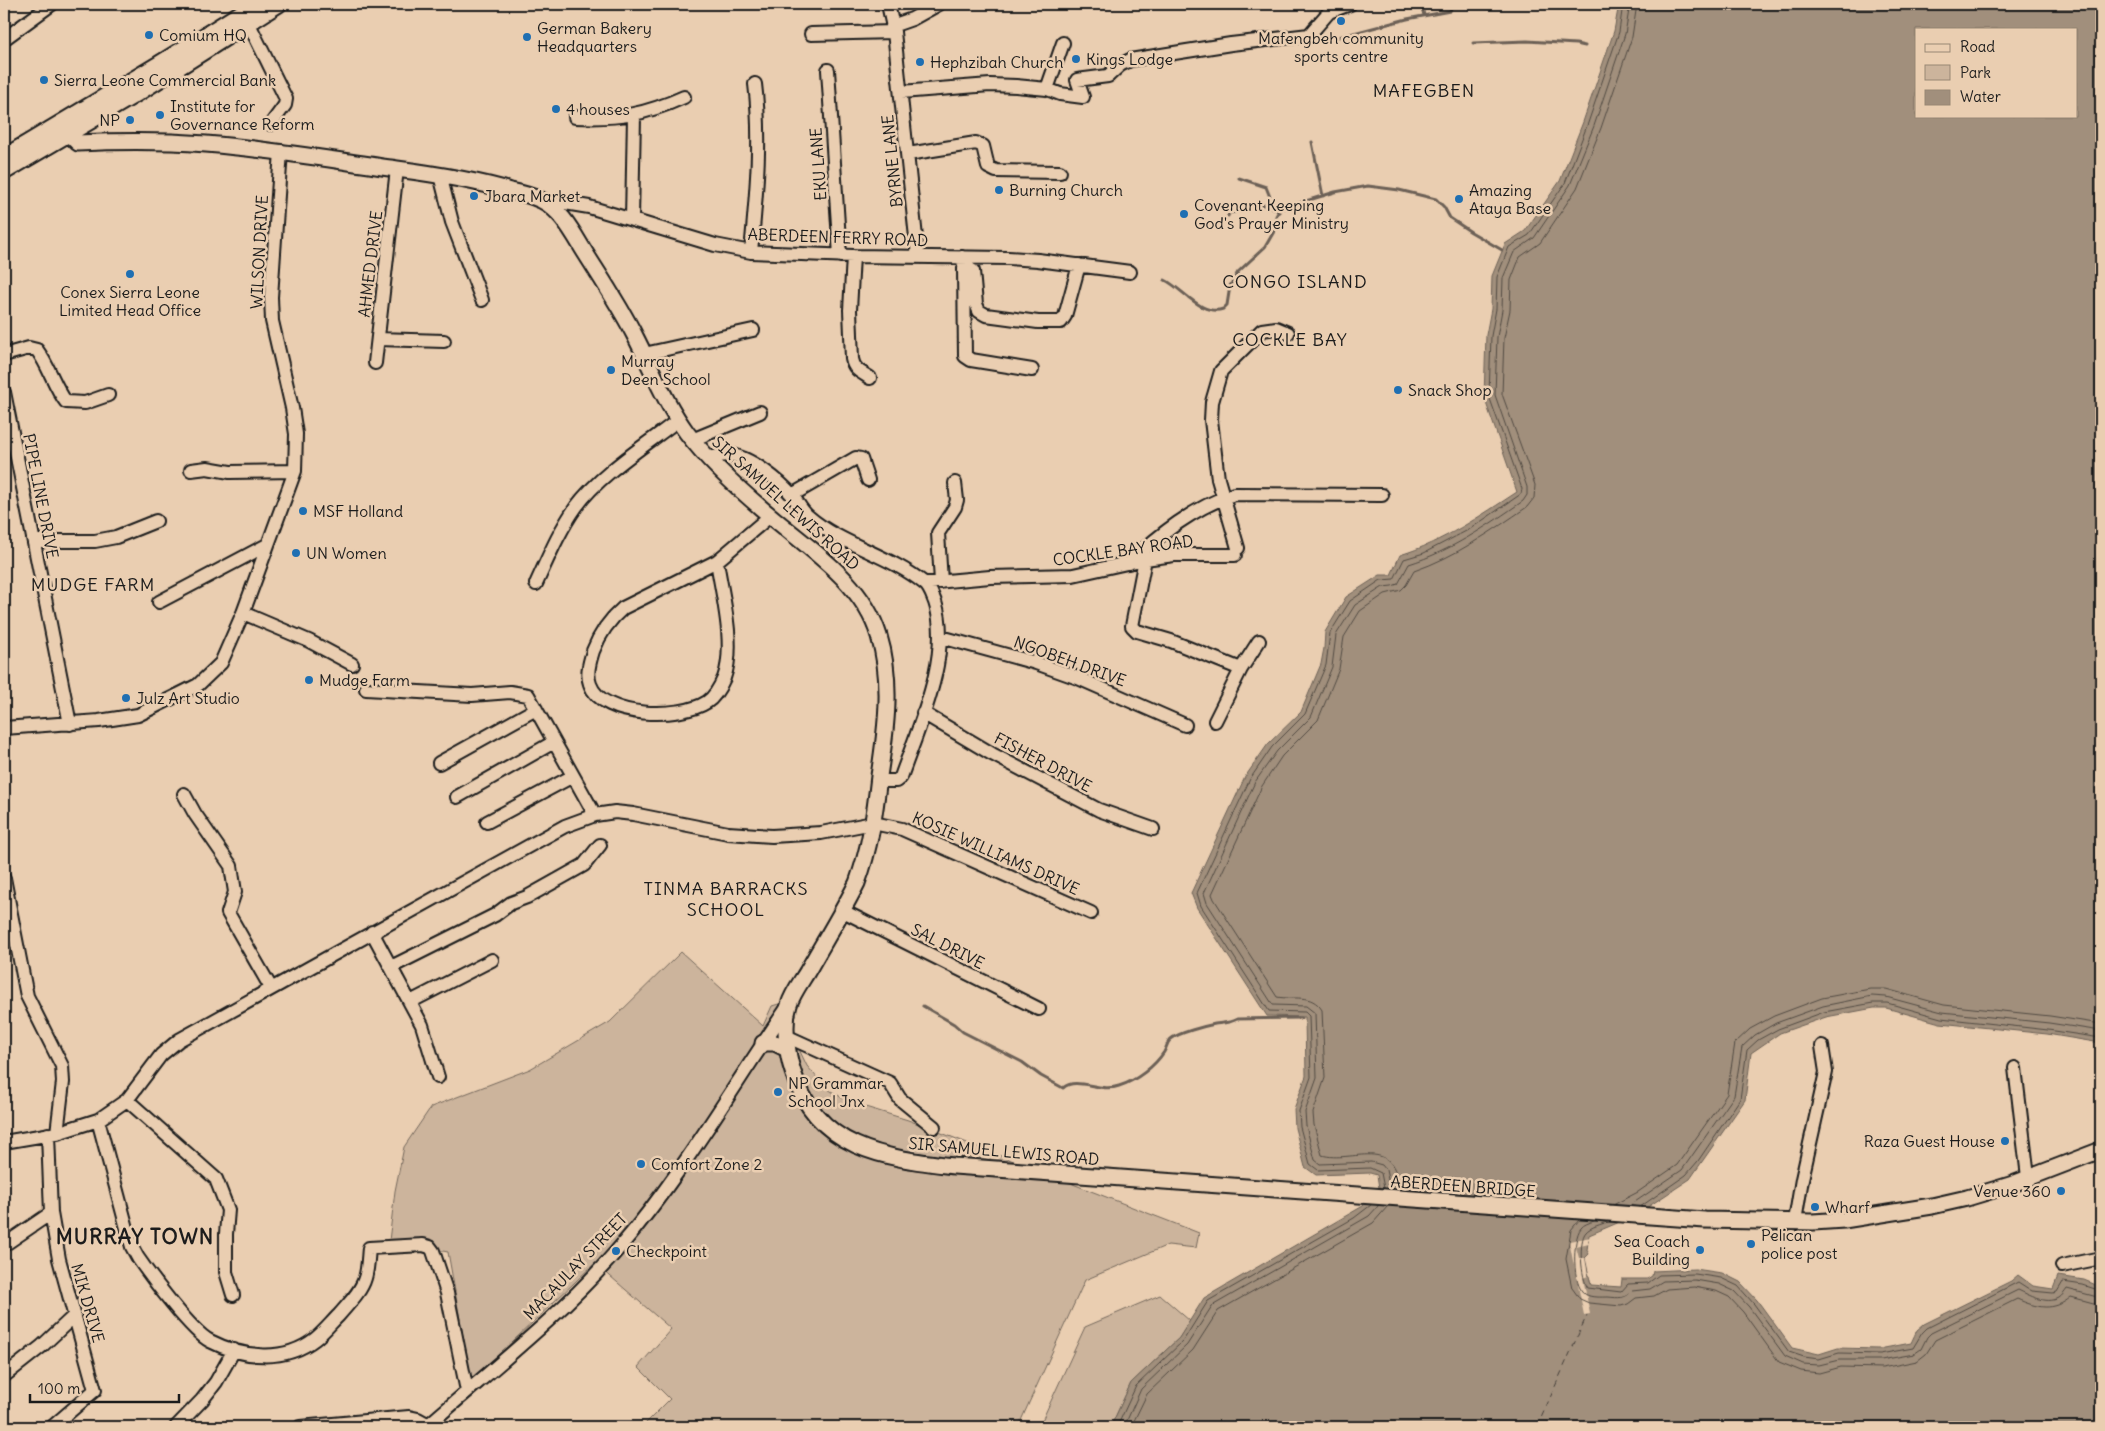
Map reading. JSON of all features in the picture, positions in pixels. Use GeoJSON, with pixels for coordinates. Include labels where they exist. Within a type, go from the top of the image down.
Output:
{"type":"FeatureCollection","features":[{"type":"Feature","properties":{"kind":"main road"},"geometry":{"type":"LineString","coordinates":[[4,172],[50,145],[249,10],[279,4]]}},
{"type":"Feature","properties":{"kind":"main road"},"geometry":{"type":"LineString","coordinates":[[4,157],[74,128],[249,10]]}},
{"type":"Feature","properties":{"kind":"main road","name":"SIR SAMUEL LEWIS ROAD"},"geometry":{"type":"LineString","coordinates":[[74,128],[97,142],[203,144],[282,152],[440,175],[497,187],[539,199],[550,205],[575,236],[614,298],[678,420],[692,440],[708,458],[770,516],[830,565],[850,585],[866,609],[878,633],[884,657],[887,686],[886,715],[879,782],[865,862],[843,911],[789,1005],[786,1042],[796,1082],[802,1097],[812,1113],[829,1129],[848,1142],[900,1160],[954,1166],[1218,1186]]}},
{"type":"Feature","properties":{"kind":"main road"},"geometry":{"type":"LineString","coordinates":[[763,1044],[786,1042]]}},
{"type":"Feature","properties":{"kind":"main road"},"geometry":{"type":"LineString","coordinates":[[1795,1221],[1850,1219],[1932,1206],[1967,1198],[2101,1150]]}},
{"type":"Feature","properties":{"kind":"main road","name":"ABERDEEN BRIDGE"},"geometry":{"type":"LineString","coordinates":[[1218,1186],[1705,1220],[1795,1221]]}},
{"type":"Feature","properties":{"kind":"street"},"geometry":{"type":"LineString","coordinates":[[4,39],[52,4]]}},
{"type":"Feature","properties":{"kind":"street","name":"BYRNE LANE"},"geometry":{"type":"LineString","coordinates":[[888,4],[901,92],[918,256]]}},
{"type":"Feature","properties":{"kind":"street"},"geometry":{"type":"LineString","coordinates":[[811,34],[893,29],[939,4]]}},
{"type":"Feature","properties":{"kind":"street","name":"BYRNE LANE"},"geometry":{"type":"LineString","coordinates":[[901,92],[990,85],[1047,89],[1060,94],[1083,97],[1077,80],[1108,76],[1120,65],[1130,60],[1309,35],[1329,12],[1350,4]]}},
{"type":"Feature","properties":{"kind":"street"},"geometry":{"type":"LineString","coordinates":[[249,10],[286,99],[285,105],[271,124]]}},
{"type":"Feature","properties":{"kind":"street"},"geometry":{"type":"LineString","coordinates":[[1047,89],[1063,43]]}},
{"type":"Feature","properties":{"kind":"street","name":"EKU LANE"},"geometry":{"type":"LineString","coordinates":[[828,70],[846,256],[852,359],[854,366],[870,378]]}},
{"type":"Feature","properties":{"kind":"street"},"geometry":{"type":"LineString","coordinates":[[751,252],[760,140],[755,84]]}},
{"type":"Feature","properties":{"kind":"street"},"geometry":{"type":"LineString","coordinates":[[575,117],[606,118],[634,116],[684,97]]}},
{"type":"Feature","properties":{"kind":"street"},"geometry":{"type":"LineString","coordinates":[[632,220],[634,116]]}},
{"type":"Feature","properties":{"kind":"street"},"geometry":{"type":"LineString","coordinates":[[908,154],[976,143],[983,146],[988,167],[996,171],[1060,172]]}},
{"type":"Feature","properties":{"kind":"street","name":"WILSON DRIVE"},"geometry":{"type":"LineString","coordinates":[[282,152],[271,297],[272,321],[296,434],[295,471]]}},
{"type":"Feature","properties":{"kind":"street","name":"AHMED DRIVE"},"geometry":{"type":"LineString","coordinates":[[375,363],[397,169]]}},
{"type":"Feature","properties":{"kind":"street"},"geometry":{"type":"LineString","coordinates":[[440,175],[452,222],[482,300]]}},
{"type":"Feature","properties":{"kind":"street","name":"ABERDEEN FERRY ROAD"},"geometry":{"type":"LineString","coordinates":[[550,205],[577,204],[715,245],[751,252],[846,256],[918,256],[963,261],[1038,260],[1130,272]]}},
{"type":"Feature","properties":{"kind":"street"},"geometry":{"type":"LineString","coordinates":[[963,261],[973,271],[976,304],[979,311],[986,315],[1053,323],[1061,322],[1065,316],[1079,265]]}},
{"type":"Feature","properties":{"kind":"street"},"geometry":{"type":"LineString","coordinates":[[963,261],[966,312],[965,356],[971,360],[1032,370]]}},
{"type":"Feature","properties":{"kind":"street"},"geometry":{"type":"LineString","coordinates":[[1222,498],[1213,452],[1211,420],[1212,402],[1221,371],[1262,330],[1276,328],[1288,333]]}},
{"type":"Feature","properties":{"kind":"street"},"geometry":{"type":"LineString","coordinates":[[644,354],[754,330]]}},
{"type":"Feature","properties":{"kind":"street"},"geometry":{"type":"LineString","coordinates":[[378,339],[444,341]]}},
{"type":"Feature","properties":{"kind":"street"},"geometry":{"type":"LineString","coordinates":[[4,355],[29,348],[37,350],[50,371],[58,392],[66,402],[84,403],[108,395]]}},
{"type":"Feature","properties":{"kind":"street","name":"PIPE LINE DRIVE"},"geometry":{"type":"LineString","coordinates":[[4,392],[70,724]]}},
{"type":"Feature","properties":{"kind":"street"},"geometry":{"type":"LineString","coordinates":[[692,440],[760,412]]}},
{"type":"Feature","properties":{"kind":"street"},"geometry":{"type":"LineString","coordinates":[[536,584],[562,529],[578,505],[620,465],[678,420]]}},
{"type":"Feature","properties":{"kind":"street"},"geometry":{"type":"LineString","coordinates":[[708,458],[733,455],[760,468],[792,495],[807,516],[819,525],[893,564],[925,584],[936,605],[941,637],[932,683],[902,777],[896,781],[879,782]]}},
{"type":"Feature","properties":{"kind":"street"},"geometry":{"type":"LineString","coordinates":[[792,495],[856,458],[861,459],[868,480]]}},
{"type":"Feature","properties":{"kind":"street"},"geometry":{"type":"LineString","coordinates":[[4,728],[70,724],[138,715],[198,685],[221,663],[243,614],[295,471],[230,472],[207,468],[191,470]]}},
{"type":"Feature","properties":{"kind":"street"},"geometry":{"type":"LineString","coordinates":[[941,582],[938,533],[955,507],[957,500],[955,483]]}},
{"type":"Feature","properties":{"kind":"street"},"geometry":{"type":"LineString","coordinates":[[1128,563],[1177,522],[1222,498],[1234,494],[1382,495]]}},
{"type":"Feature","properties":{"kind":"street","name":"COCKLE BAY ROAD"},"geometry":{"type":"LineString","coordinates":[[925,584],[990,577],[1073,575],[1145,559],[1237,552],[1222,498]]}},
{"type":"Feature","properties":{"kind":"street"},"geometry":{"type":"LineString","coordinates":[[716,561],[728,638],[728,661],[724,677],[717,692],[708,701],[693,709],[675,713],[647,713],[620,708],[596,694],[590,686],[588,675],[589,663],[610,619],[623,608],[716,561],[770,516]]}},
{"type":"Feature","properties":{"kind":"street"},"geometry":{"type":"LineString","coordinates":[[34,541],[95,541],[116,538],[156,521]]}},
{"type":"Feature","properties":{"kind":"street"},"geometry":{"type":"LineString","coordinates":[[159,602],[268,545]]}},
{"type":"Feature","properties":{"kind":"street"},"geometry":{"type":"LineString","coordinates":[[1145,559],[1132,626],[1137,630],[1190,648],[1241,669]]}},
{"type":"Feature","properties":{"kind":"street"},"geometry":{"type":"LineString","coordinates":[[243,614],[309,641],[352,664]]}},
{"type":"Feature","properties":{"kind":"street","name":"NGOBEH DRIVE"},"geometry":{"type":"LineString","coordinates":[[941,637],[1036,663],[1078,678],[1185,725]]}},
{"type":"Feature","properties":{"kind":"street"},"geometry":{"type":"LineString","coordinates":[[1215,721],[1241,669],[1259,641]]}},
{"type":"Feature","properties":{"kind":"street"},"geometry":{"type":"LineString","coordinates":[[366,689],[472,695],[510,692],[528,695],[594,815]]}},
{"type":"Feature","properties":{"kind":"street"},"geometry":{"type":"LineString","coordinates":[[439,763],[536,709]]}},
{"type":"Feature","properties":{"kind":"street","name":"FISHER DRIVE"},"geometry":{"type":"LineString","coordinates":[[923,713],[992,754],[1099,810],[1153,829]]}},
{"type":"Feature","properties":{"kind":"street"},"geometry":{"type":"LineString","coordinates":[[457,796],[554,742]]}},
{"type":"Feature","properties":{"kind":"street"},"geometry":{"type":"LineString","coordinates":[[487,822],[573,776]]}},
{"type":"Feature","properties":{"kind":"street"},"geometry":{"type":"LineString","coordinates":[[184,794],[195,814],[231,866],[235,892],[228,913],[272,988]]}},
{"type":"Feature","properties":{"kind":"street"},"geometry":{"type":"LineString","coordinates":[[4,1142],[52,1134],[98,1120],[127,1100],[161,1054],[179,1040],[565,826],[594,815],[615,812],[633,814],[728,833],[772,836],[821,833],[873,823]]}},
{"type":"Feature","properties":{"kind":"street","name":"KOSIE WILLIAMS DRIVE"},"geometry":{"type":"LineString","coordinates":[[873,823],[902,829],[1090,913]]}},
{"type":"Feature","properties":{"kind":"street"},"geometry":{"type":"LineString","coordinates":[[391,967],[495,915],[511,903],[584,865],[600,846]]}},
{"type":"Feature","properties":{"kind":"street","name":"MIK DRIVE"},"geometry":{"type":"LineString","coordinates":[[4,878],[26,996],[62,1066],[63,1082],[52,1134],[51,1213],[60,1266],[95,1390],[52,1427]]}},
{"type":"Feature","properties":{"kind":"street","name":"SAL DRIVE"},"geometry":{"type":"LineString","coordinates":[[843,911],[1039,1009]]}},
{"type":"Feature","properties":{"kind":"street"},"geometry":{"type":"LineString","coordinates":[[372,932],[422,1025],[438,1077]]}},
{"type":"Feature","properties":{"kind":"street"},"geometry":{"type":"LineString","coordinates":[[410,1002],[492,960]]}},
{"type":"Feature","properties":{"kind":"street","name":"MACAULAY STREET"},"geometry":{"type":"LineString","coordinates":[[428,1426],[574,1295],[620,1248],[668,1187],[789,1005]]}},
{"type":"Feature","properties":{"kind":"street"},"geometry":{"type":"LineString","coordinates":[[786,1042],[890,1083],[900,1099],[934,1127]]}},
{"type":"Feature","properties":{"kind":"street"},"geometry":{"type":"LineString","coordinates":[[1795,1221],[1802,1179],[1826,1072],[1822,1046]]}},
{"type":"Feature","properties":{"kind":"street"},"geometry":{"type":"LineString","coordinates":[[2016,1068],[2028,1177]]}},
{"type":"Feature","properties":{"kind":"street"},"geometry":{"type":"LineString","coordinates":[[127,1100],[216,1178],[228,1210],[226,1272],[233,1294]]}},
{"type":"Feature","properties":{"kind":"street"},"geometry":{"type":"LineString","coordinates":[[98,1120],[132,1247],[138,1258],[196,1330],[209,1341],[256,1356],[276,1356],[296,1351],[315,1339],[348,1305],[360,1289],[365,1278],[369,1248],[423,1245],[430,1247],[434,1251],[447,1294],[467,1392]]}},
{"type":"Feature","properties":{"kind":"street"},"geometry":{"type":"LineString","coordinates":[[4,1245],[51,1213]]}},
{"type":"Feature","properties":{"kind":"street"},"geometry":{"type":"LineString","coordinates":[[2062,1266],[2101,1258]]}},
{"type":"Feature","properties":{"kind":"street"},"geometry":{"type":"LineString","coordinates":[[4,1376],[42,1346],[74,1316]]}},
{"type":"Feature","properties":{"kind":"street"},"geometry":{"type":"LineString","coordinates":[[176,1427],[216,1382],[234,1350]]}},
{"type":"Feature","properties":{"kind":"street"},"geometry":{"type":"LineString","coordinates":[[300,1427],[409,1418],[418,1419],[428,1426]]}},
{"type":"Feature","properties":{"kind":"green space"},"geometry":{"type":"Polygon","coordinates":[[[681,952],[763,1026],[772,1006],[782,1003],[795,1041],[807,1066],[826,1088],[849,1102],[908,1120],[1199,1233],[1196,1248],[1168,1245],[1085,1280],[1018,1427],[642,1427],[670,1399],[638,1367],[671,1329],[595,1263],[471,1381],[448,1252],[389,1241],[395,1191],[404,1147],[431,1107],[530,1069],[610,1022],[681,952]]]}},
{"type":"Feature","properties":{"kind":"green space"},"geometry":{"type":"Polygon","coordinates":[[[1160,1295],[1190,1321],[1179,1338],[1131,1383],[1112,1424],[1113,1427],[1039,1427],[1085,1327],[1160,1295]]]}},
{"type":"Feature","properties":{"kind":"water"},"geometry":{"type":"Polygon","coordinates":[[[1619,4],[2101,4],[2101,1043],[2047,1034],[1940,1023],[1886,1008],[1874,1008],[1826,1017],[1780,1033],[1751,1053],[1745,1100],[1690,1179],[1634,1216],[1589,1235],[1587,1250],[1589,1254],[1585,1258],[1591,1285],[1621,1287],[1622,1279],[1647,1279],[1652,1276],[1653,1271],[1695,1269],[1722,1273],[1740,1282],[1757,1300],[1792,1348],[1819,1354],[1838,1348],[1879,1349],[1911,1343],[1917,1330],[1924,1324],[2011,1281],[2018,1275],[2033,1286],[2053,1289],[2058,1276],[2084,1280],[2101,1287],[2101,1427],[1113,1427],[1112,1424],[1131,1383],[1179,1338],[1204,1298],[1363,1206],[1379,1188],[1377,1175],[1370,1173],[1316,1175],[1305,1167],[1295,1128],[1294,1109],[1306,1076],[1305,1017],[1267,1016],[1197,908],[1191,893],[1245,777],[1268,744],[1301,712],[1321,664],[1325,632],[1346,597],[1380,575],[1391,575],[1400,555],[1446,536],[1517,492],[1484,397],[1486,335],[1491,309],[1492,276],[1505,244],[1525,231],[1560,181],[1583,122],[1614,31],[1619,4]]]}},
{"type":"Feature","properties":{"kind":"pier"},"geometry":{"type":"Polygon","coordinates":[[[1591,1237],[1588,1240],[1589,1244],[1576,1247],[1579,1258],[1585,1258],[1588,1276],[1583,1278],[1590,1314],[1584,1315],[1569,1241],[1591,1237]]]}},
{"type":"Feature","properties":{"kind":"waterway"},"geometry":{"type":"LineString","coordinates":[[1421,4],[1424,15]]}},
{"type":"Feature","properties":{"kind":"waterway"},"geometry":{"type":"LineString","coordinates":[[1292,44],[1335,38],[1407,19],[1450,11],[1452,6],[1481,6],[1487,8],[1502,5],[1536,4]]}},
{"type":"Feature","properties":{"kind":"waterway"},"geometry":{"type":"LineString","coordinates":[[1473,43],[1527,41],[1585,46]]}},
{"type":"Feature","properties":{"kind":"waterway"},"geometry":{"type":"LineString","coordinates":[[1312,142],[1323,196]]}},
{"type":"Feature","properties":{"kind":"waterway"},"geometry":{"type":"LineString","coordinates":[[1239,178],[1266,187],[1274,207]]}},
{"type":"Feature","properties":{"kind":"waterway"},"geometry":{"type":"LineString","coordinates":[[1165,280],[1207,309],[1223,309],[1227,305],[1230,286],[1238,272],[1265,247],[1276,228],[1276,216],[1280,209],[1335,192],[1368,186],[1399,190],[1436,199],[1444,207],[1450,218],[1502,250]]}},
{"type":"Feature","properties":{"kind":"waterway"},"geometry":{"type":"LineString","coordinates":[[1228,216],[1229,213],[1261,205],[1273,207],[1279,212]]}},
{"type":"Feature","properties":{"kind":"waterway"},"geometry":{"type":"LineString","coordinates":[[923,1006],[954,1024],[963,1032],[1022,1062],[1041,1076],[1063,1088],[1075,1084],[1104,1088],[1125,1084],[1156,1063],[1171,1039],[1192,1030],[1237,1019],[1301,1018]]}},
{"type":"Feature","properties":{"kind":"ferry route"},"geometry":{"type":"LineString","coordinates":[[1537,1427],[1587,1315]]}},
{"type":"Feature","properties":{"kind":"place","name":"Mafengbeh community sports centre"},"geometry":{"type":"Point","coordinates":[1341,21]}},
{"type":"Feature","properties":{"kind":"place","name":"Comium HQ"},"geometry":{"type":"Point","coordinates":[149,35]}},
{"type":"Feature","properties":{"kind":"place","name":"German Bakery Headquarters"},"geometry":{"type":"Point","coordinates":[527,37]}},
{"type":"Feature","properties":{"kind":"place","name":"Kings Lodge"},"geometry":{"type":"Point","coordinates":[1076,59]}},
{"type":"Feature","properties":{"kind":"place","name":"Hephzibah Church"},"geometry":{"type":"Point","coordinates":[920,62]}},
{"type":"Feature","properties":{"kind":"place","name":"Sierra Leone Commercial Bank"},"geometry":{"type":"Point","coordinates":[44,80]}},
{"type":"Feature","properties":{"kind":"place","name":"4 houses"},"geometry":{"type":"Point","coordinates":[556,109]}},
{"type":"Feature","properties":{"kind":"place","name":"Institute for Governance Reform"},"geometry":{"type":"Point","coordinates":[160,115]}},
{"type":"Feature","properties":{"kind":"place","name":"NP"},"geometry":{"type":"Point","coordinates":[130,120]}},
{"type":"Feature","properties":{"kind":"place","name":"Burning Church"},"geometry":{"type":"Point","coordinates":[999,190]}},
{"type":"Feature","properties":{"kind":"place","name":"Jbara Market"},"geometry":{"type":"Point","coordinates":[474,196]}},
{"type":"Feature","properties":{"kind":"place","name":"Amazing Ataya Base"},"geometry":{"type":"Point","coordinates":[1459,199]}},
{"type":"Feature","properties":{"kind":"place","name":"Covenant Keeping God's Prayer Ministry"},"geometry":{"type":"Point","coordinates":[1184,214]}},
{"type":"Feature","properties":{"kind":"place","name":"Conex Sierra Leone Limited Head Office"},"geometry":{"type":"Point","coordinates":[130,274]}},
{"type":"Feature","properties":{"kind":"place","name":"Murray Deen School"},"geometry":{"type":"Point","coordinates":[611,370]}},
{"type":"Feature","properties":{"kind":"place","name":"Snack Shop"},"geometry":{"type":"Point","coordinates":[1398,390]}},
{"type":"Feature","properties":{"kind":"place","name":"MSF Holland"},"geometry":{"type":"Point","coordinates":[303,511]}},
{"type":"Feature","properties":{"kind":"place","name":"UN Women"},"geometry":{"type":"Point","coordinates":[296,553]}},
{"type":"Feature","properties":{"kind":"place","name":"Mudge Farm"},"geometry":{"type":"Point","coordinates":[309,680]}},
{"type":"Feature","properties":{"kind":"place","name":"Julz Art Studio"},"geometry":{"type":"Point","coordinates":[126,698]}},
{"type":"Feature","properties":{"kind":"place","name":"NP Grammar School Jnx"},"geometry":{"type":"Point","coordinates":[778,1092]}},
{"type":"Feature","properties":{"kind":"place","name":"Raza Guest House"},"geometry":{"type":"Point","coordinates":[2005,1141]}},
{"type":"Feature","properties":{"kind":"place","name":"Comfort Zone 2"},"geometry":{"type":"Point","coordinates":[641,1164]}},
{"type":"Feature","properties":{"kind":"place","name":"Venue 360"},"geometry":{"type":"Point","coordinates":[2061,1191]}},
{"type":"Feature","properties":{"kind":"place","name":"Wharf"},"geometry":{"type":"Point","coordinates":[1815,1207]}},
{"type":"Feature","properties":{"kind":"place","name":"Pelican police post"},"geometry":{"type":"Point","coordinates":[1751,1244]}},
{"type":"Feature","properties":{"kind":"place","name":"Sea Coach Building"},"geometry":{"type":"Point","coordinates":[1700,1250]}},
{"type":"Feature","properties":{"kind":"place","name":"Checkpoint"},"geometry":{"type":"Point","coordinates":[616,1251]}},
{"type":"Feature","properties":{"kind":"district","name":"MAFEGBEN"},"geometry":{"type":"Point","coordinates":[1424,91]}},
{"type":"Feature","properties":{"kind":"district","name":"CONGO ISLAND"},"geometry":{"type":"Point","coordinates":[1295,282]}},
{"type":"Feature","properties":{"kind":"district","name":"COCKLE BAY"},"geometry":{"type":"Point","coordinates":[1290,340]}},
{"type":"Feature","properties":{"kind":"district","name":"MUDGE FARM"},"geometry":{"type":"Point","coordinates":[93,585]}},
{"type":"Feature","properties":{"kind":"district","name":"TINMA BARRACKS SCHOOL"},"geometry":{"type":"Point","coordinates":[726,900]}},
{"type":"Feature","properties":{"kind":"district","name":"MURRAY TOWN"},"geometry":{"type":"Point","coordinates":[135,1237]}}]}
